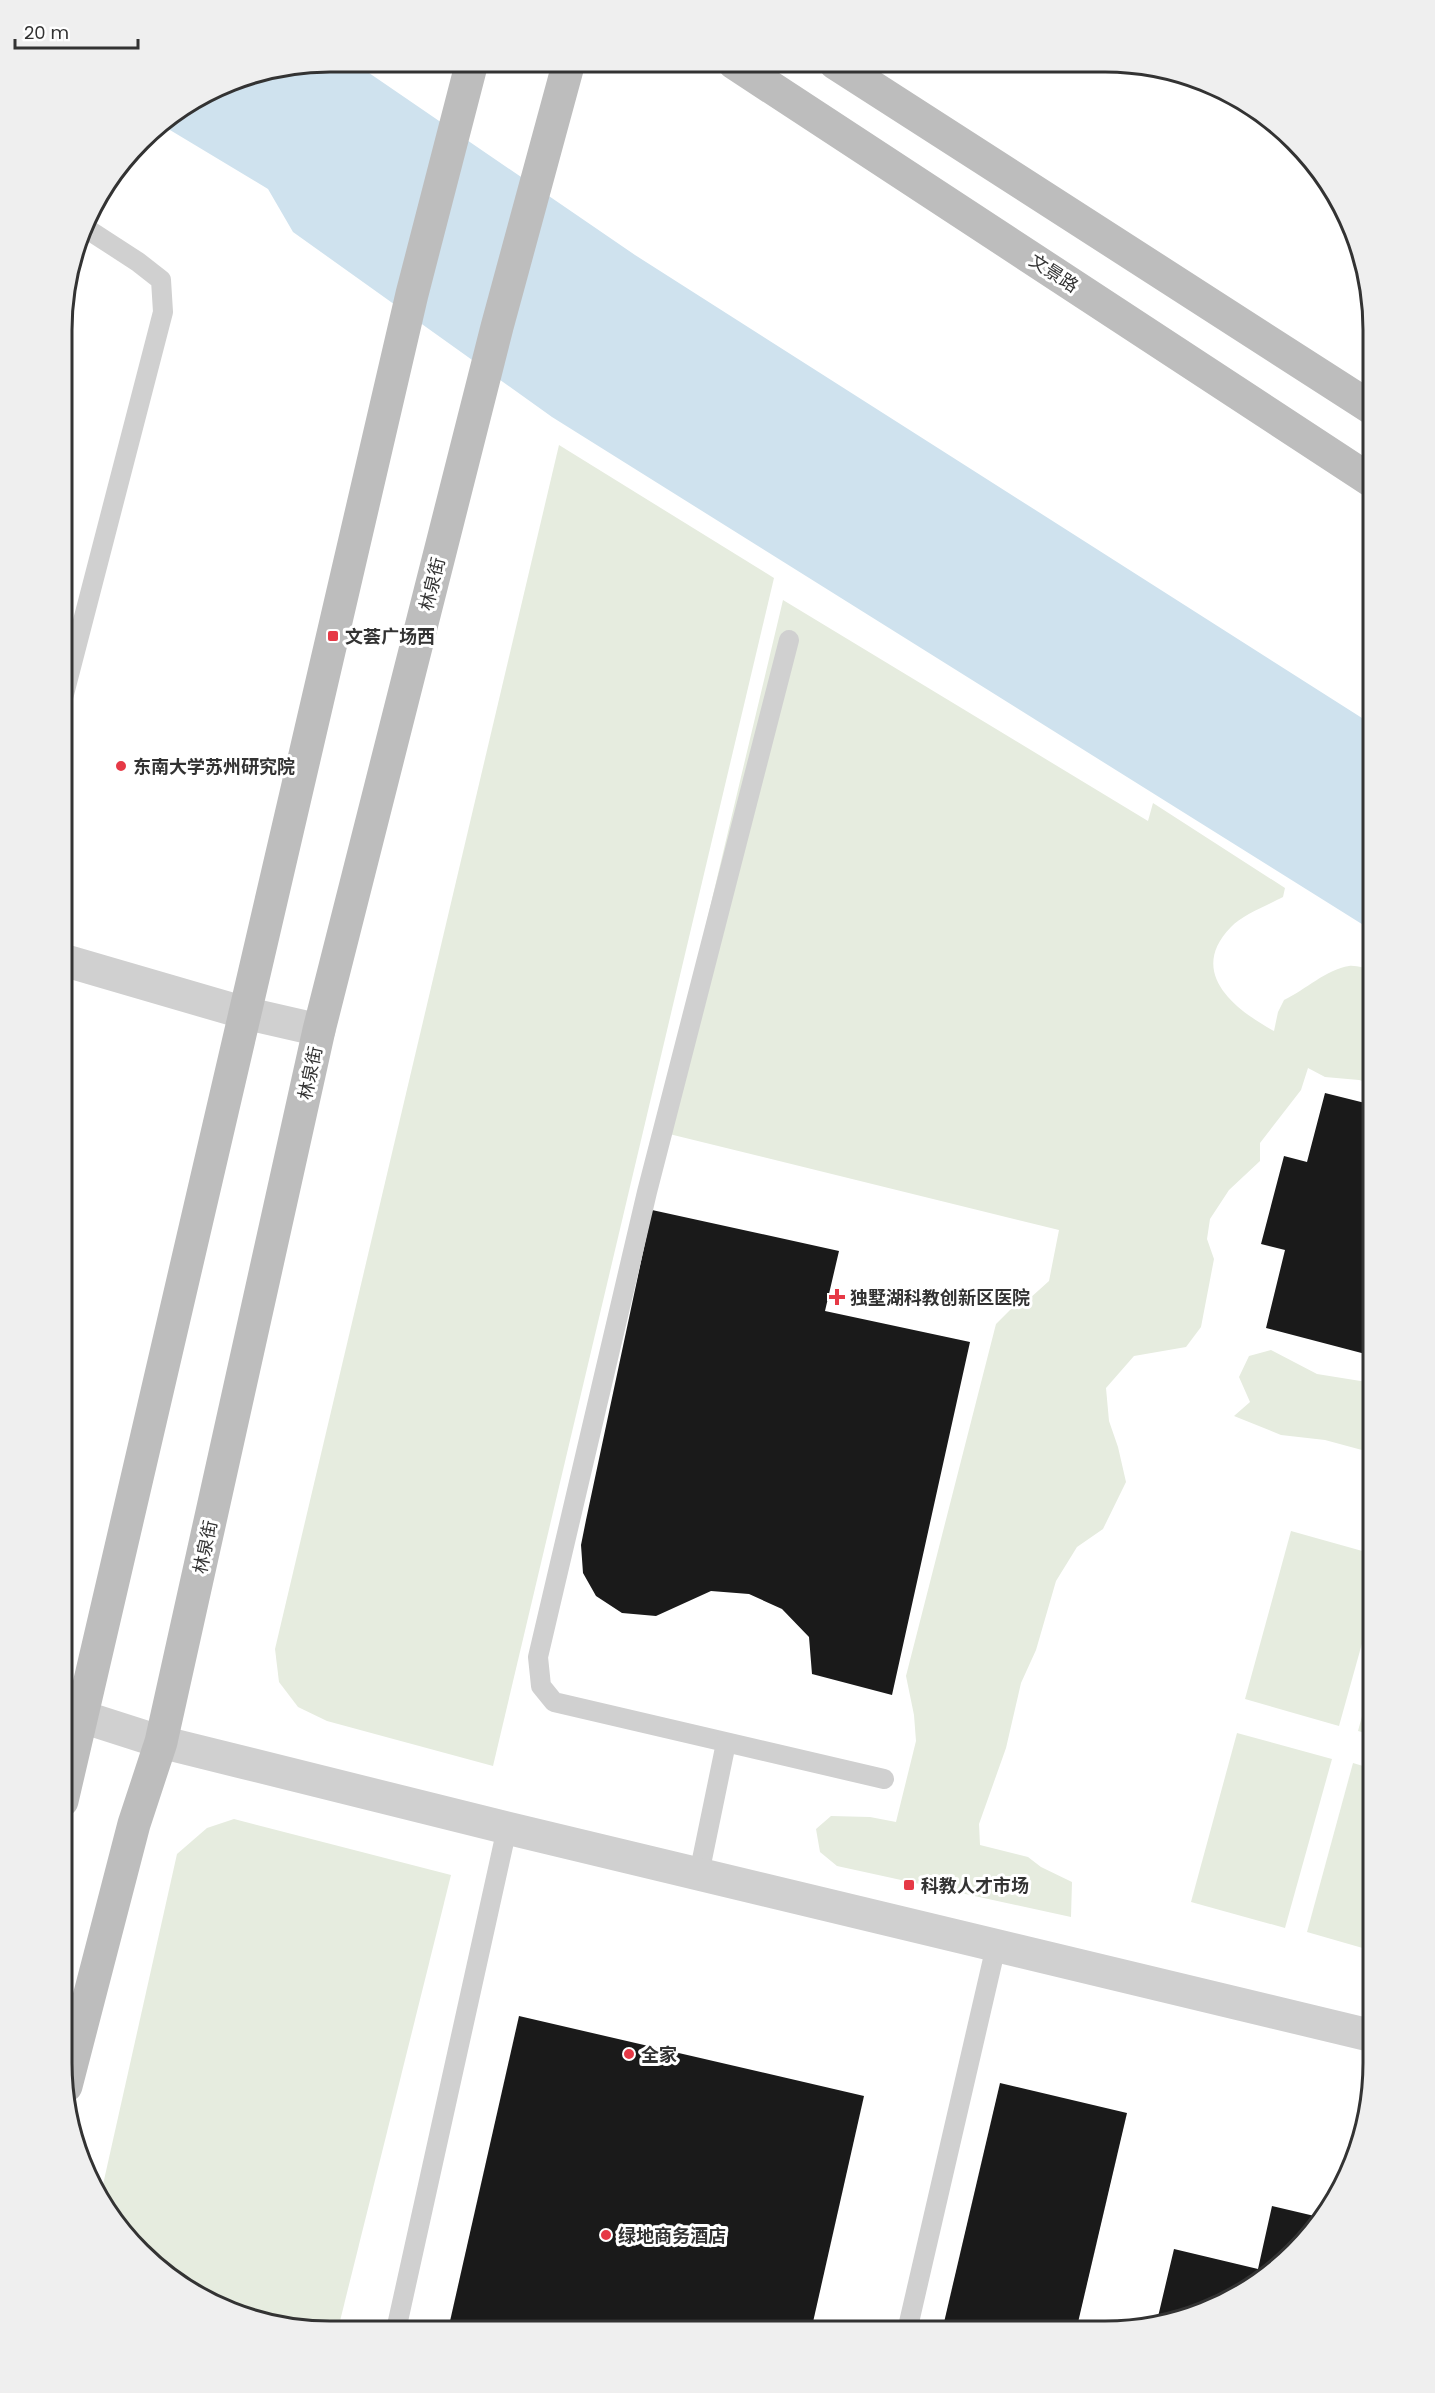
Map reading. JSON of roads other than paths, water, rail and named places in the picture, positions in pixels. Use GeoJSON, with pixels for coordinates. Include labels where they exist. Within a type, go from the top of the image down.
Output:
{"type":"FeatureCollection","features":[{"type":"Feature","properties":{"kind":"main road"},"geometry":{"type":"LineString","coordinates":[[72,1761],[412,294],[469,72]]}},
{"type":"Feature","properties":{"kind":"main road","name":"林泉街"},"geometry":{"type":"LineString","coordinates":[[72,2063],[134,1824],[161,1742],[319,1030],[497,327],[566,72]]}},
{"type":"Feature","properties":{"kind":"main road","name":"文景路"},"geometry":{"type":"LineString","coordinates":[[748,72],[1363,475]]}},
{"type":"Feature","properties":{"kind":"main road"},"geometry":{"type":"LineString","coordinates":[[849,72],[1363,403]]}},
{"type":"Feature","properties":{"kind":"street"},"geometry":{"type":"LineString","coordinates":[[72,963],[245,1013],[319,1030]]}},
{"type":"Feature","properties":{"kind":"street"},"geometry":{"type":"LineString","coordinates":[[83,1717],[161,1742],[507,1828],[1363,2034]]}},
{"type":"Feature","properties":{"kind":"lane"},"geometry":{"type":"LineString","coordinates":[[72,663],[163,312],[161,280],[92,232]]}},
{"type":"Feature","properties":{"kind":"lane"},"geometry":{"type":"LineString","coordinates":[[789,640],[647,1192],[538,1657],[541,1686],[554,1702],[884,1779]]}},
{"type":"Feature","properties":{"kind":"lane"},"geometry":{"type":"LineString","coordinates":[[699,1874],[726,1743]]}},
{"type":"Feature","properties":{"kind":"lane"},"geometry":{"type":"LineString","coordinates":[[398,2321],[507,1828]]}},
{"type":"Feature","properties":{"kind":"lane"},"geometry":{"type":"LineString","coordinates":[[909,2321],[996,1946]]}},
{"type":"Feature","properties":{"kind":"water"},"geometry":{"type":"Polygon","coordinates":[[[368,72],[635,255],[1363,719],[1363,925],[552,417],[293,232],[268,189],[168,129],[216,99],[263,81],[296,74],[368,72]]]}},
{"type":"Feature","properties":{"kind":"place","name":"文荟广场西"},"geometry":{"type":"Point","coordinates":[333,636]}},
{"type":"Feature","properties":{"kind":"place","name":"东南大学苏州研究院"},"geometry":{"type":"Point","coordinates":[121,766]}},
{"type":"Feature","properties":{"kind":"place","name":"独墅湖科教创新区医院"},"geometry":{"type":"Point","coordinates":[837,1297]}},
{"type":"Feature","properties":{"kind":"place","name":"科教人才市场"},"geometry":{"type":"Point","coordinates":[909,1885]}},
{"type":"Feature","properties":{"kind":"place","name":"全家"},"geometry":{"type":"Point","coordinates":[629,2054]}},
{"type":"Feature","properties":{"kind":"place","name":"绿地商务酒店"},"geometry":{"type":"Point","coordinates":[606,2235]}}]}
